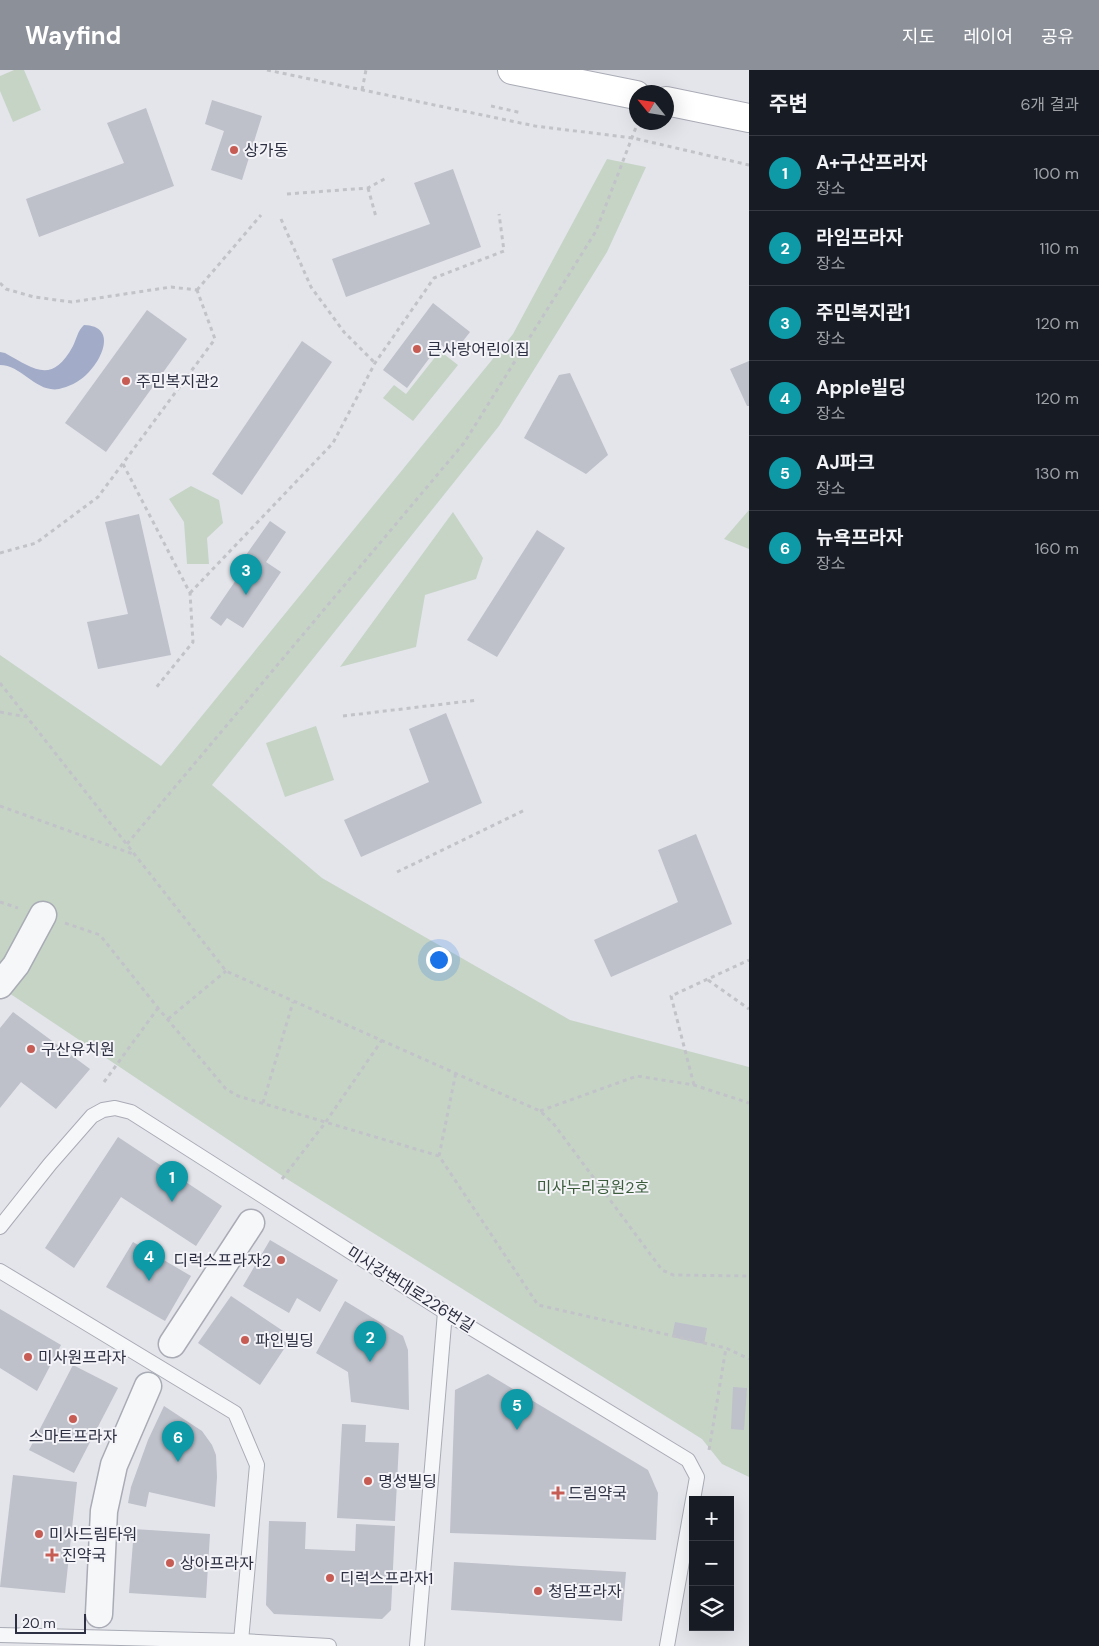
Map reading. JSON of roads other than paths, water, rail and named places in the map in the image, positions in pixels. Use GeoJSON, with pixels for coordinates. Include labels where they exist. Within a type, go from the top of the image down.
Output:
{"type":"FeatureCollection","features":[{"type":"Feature","properties":{"kind":"main road"},"geometry":{"type":"LineString","coordinates":[[512,70],[629,94]]}},
{"type":"Feature","properties":{"kind":"main road"},"geometry":{"type":"LineString","coordinates":[[674,103],[749,118]]}},
{"type":"Feature","properties":{"kind":"street"},"geometry":{"type":"LineString","coordinates":[[0,985],[16,965],[43,915]]}},
{"type":"Feature","properties":{"kind":"street"},"geometry":{"type":"LineString","coordinates":[[172,1344],[251,1223]]}},
{"type":"Feature","properties":{"kind":"street"},"geometry":{"type":"LineString","coordinates":[[99,1614],[104,1511],[114,1465],[148,1386]]}},
{"type":"Feature","properties":{"kind":"lane","name":"미사강변대로226번길"},"geometry":{"type":"LineString","coordinates":[[0,1227],[50,1164],[92,1116],[103,1110],[115,1108],[131,1112],[445,1312],[688,1460],[697,1477],[667,1646]]}},
{"type":"Feature","properties":{"kind":"lane"},"geometry":{"type":"LineString","coordinates":[[0,1271],[235,1413],[257,1465],[241,1641]]}},
{"type":"Feature","properties":{"kind":"lane"},"geometry":{"type":"LineString","coordinates":[[417,1646],[445,1312]]}},
{"type":"Feature","properties":{"kind":"lane"},"geometry":{"type":"LineString","coordinates":[[0,1636],[241,1641],[329,1646]]}},
{"type":"Feature","properties":{"kind":"water"},"geometry":{"type":"Polygon","coordinates":[[[84,325],[95,327],[101,331],[104,345],[92,369],[73,384],[59,389],[43,387],[15,369],[0,365],[0,352],[34,368],[50,370],[58,366],[65,358],[84,325]]]}},
{"type":"Feature","properties":{"kind":"place","name":"상가동"},"geometry":{"type":"Point","coordinates":[234,150]}},
{"type":"Feature","properties":{"kind":"place","name":"큰사랑어린이집"},"geometry":{"type":"Point","coordinates":[417,349]}},
{"type":"Feature","properties":{"kind":"place","name":"주민복지관2"},"geometry":{"type":"Point","coordinates":[126,381]}},
{"type":"Feature","properties":{"kind":"place","name":"주민복지관1"},"geometry":{"type":"Point","coordinates":[246,595]}},
{"type":"Feature","properties":{"kind":"place","name":"구산유치원"},"geometry":{"type":"Point","coordinates":[31,1049]}},
{"type":"Feature","properties":{"kind":"place","name":"A+구산프라자"},"geometry":{"type":"Point","coordinates":[172,1202]}},
{"type":"Feature","properties":{"kind":"place","name":"디럭스프라자2"},"geometry":{"type":"Point","coordinates":[281,1260]}},
{"type":"Feature","properties":{"kind":"place","name":"Apple빌딩"},"geometry":{"type":"Point","coordinates":[149,1281]}},
{"type":"Feature","properties":{"kind":"place","name":"파인빌딩"},"geometry":{"type":"Point","coordinates":[245,1340]}},
{"type":"Feature","properties":{"kind":"place","name":"미사원프라자"},"geometry":{"type":"Point","coordinates":[28,1357]}},
{"type":"Feature","properties":{"kind":"place","name":"라임프라자"},"geometry":{"type":"Point","coordinates":[370,1362]}},
{"type":"Feature","properties":{"kind":"place","name":"스마트프라자"},"geometry":{"type":"Point","coordinates":[73,1419]}},
{"type":"Feature","properties":{"kind":"place","name":"AJ파크"},"geometry":{"type":"Point","coordinates":[517,1430]}},
{"type":"Feature","properties":{"kind":"place","name":"뉴욕프라자"},"geometry":{"type":"Point","coordinates":[178,1462]}},
{"type":"Feature","properties":{"kind":"place","name":"명성빌딩"},"geometry":{"type":"Point","coordinates":[368,1481]}},
{"type":"Feature","properties":{"kind":"place","name":"드림약국"},"geometry":{"type":"Point","coordinates":[558,1493]}},
{"type":"Feature","properties":{"kind":"place","name":"미사드림타워"},"geometry":{"type":"Point","coordinates":[39,1534]}},
{"type":"Feature","properties":{"kind":"place","name":"진약국"},"geometry":{"type":"Point","coordinates":[52,1555]}},
{"type":"Feature","properties":{"kind":"place","name":"상아프라자"},"geometry":{"type":"Point","coordinates":[170,1563]}},
{"type":"Feature","properties":{"kind":"place","name":"디럭스프라자1"},"geometry":{"type":"Point","coordinates":[330,1578]}},
{"type":"Feature","properties":{"kind":"place","name":"청담프라자"},"geometry":{"type":"Point","coordinates":[538,1591]}},
{"type":"Feature","properties":{"kind":"park label","name":"미사누리공원2호"},"geometry":{"type":"Point","coordinates":[593,1187]}}]}
